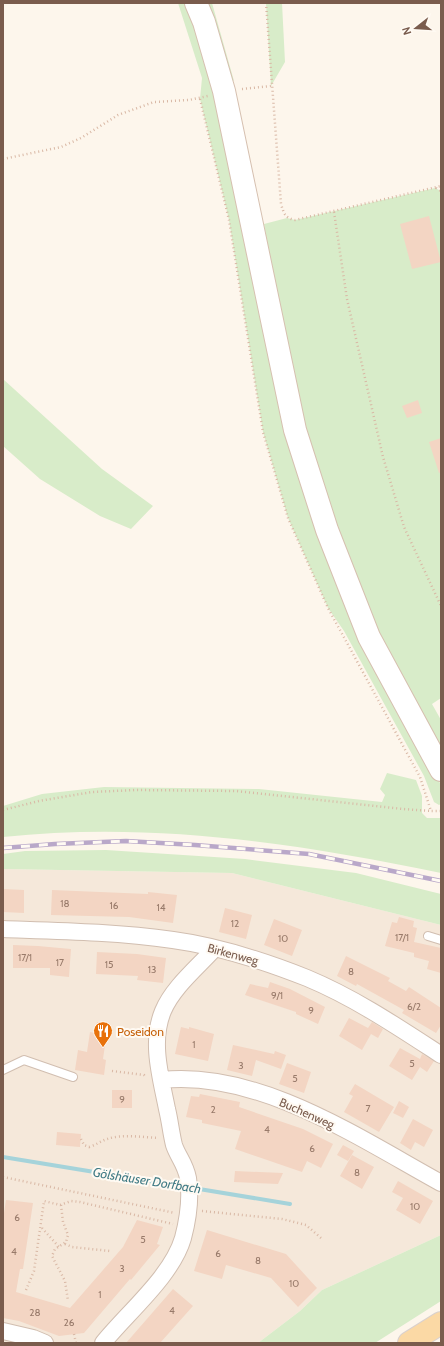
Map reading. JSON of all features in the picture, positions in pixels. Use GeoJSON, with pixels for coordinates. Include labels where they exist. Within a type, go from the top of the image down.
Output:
{"type":"FeatureCollection","features":[{"type":"Feature","properties":{"kind":"main road"},"geometry":{"type":"LineString","coordinates":[[196,3],[204,22],[224,91],[294,422],[302,451],[328,530],[369,637],[441,770]]}},
{"type":"Feature","properties":{"kind":"main road"},"geometry":{"type":"LineString","coordinates":[[409,1343],[441,1323]]}},
{"type":"Feature","properties":{"kind":"street","name":"Birkenweg"},"geometry":{"type":"LineString","coordinates":[[3,929],[92,932],[174,940],[215,948],[257,959],[308,978],[371,1010],[441,1055]]}},
{"type":"Feature","properties":{"kind":"street"},"geometry":{"type":"LineString","coordinates":[[103,1343],[167,1270],[176,1256],[187,1213],[188,1180],[185,1165],[174,1146],[173,1138],[154,1081],[158,1026],[163,1010],[174,994],[215,948]]}},
{"type":"Feature","properties":{"kind":"street","name":"Buchenweg"},"geometry":{"type":"LineString","coordinates":[[154,1081],[180,1078],[212,1082],[264,1094],[311,1112],[441,1183]]}},
{"type":"Feature","properties":{"kind":"street"},"geometry":{"type":"LineString","coordinates":[[3,1331],[33,1338],[45,1343]]}},
{"type":"Feature","properties":{"kind":"lane"},"geometry":{"type":"LineString","coordinates":[[428,936],[441,940]]}},
{"type":"Feature","properties":{"kind":"lane"},"geometry":{"type":"LineString","coordinates":[[3,1070],[24,1060],[73,1077]]}},
{"type":"Feature","properties":{"kind":"path"},"geometry":{"type":"LineString","coordinates":[[266,3],[281,204],[287,218],[295,220],[334,212],[441,186]]}},
{"type":"Feature","properties":{"kind":"path"},"geometry":{"type":"LineString","coordinates":[[224,91],[271,86]]}},
{"type":"Feature","properties":{"kind":"path"},"geometry":{"type":"LineString","coordinates":[[200,99],[229,220],[262,432],[288,518],[328,608],[420,777],[431,811]]}},
{"type":"Feature","properties":{"kind":"path"},"geometry":{"type":"LineString","coordinates":[[3,159],[60,147],[81,138],[118,115],[154,102],[190,100]]}},
{"type":"Feature","properties":{"kind":"path"},"geometry":{"type":"LineString","coordinates":[[435,188],[441,191]]}},
{"type":"Feature","properties":{"kind":"path"},"geometry":{"type":"LineString","coordinates":[[334,212],[347,299],[383,457],[404,527],[441,606]]}},
{"type":"Feature","properties":{"kind":"path"},"geometry":{"type":"LineString","coordinates":[[3,810],[39,801],[92,792],[152,790],[236,791],[403,809],[441,811]]}},
{"type":"Feature","properties":{"kind":"path"},"geometry":{"type":"LineString","coordinates":[[112,1071],[144,1075],[154,1081]]}},
{"type":"Feature","properties":{"kind":"path"},"geometry":{"type":"LineString","coordinates":[[81,1139],[84,1145],[90,1147],[98,1145],[105,1139],[115,1137],[173,1138]]}},
{"type":"Feature","properties":{"kind":"path"},"geometry":{"type":"LineString","coordinates":[[3,1176],[187,1213]]}},
{"type":"Feature","properties":{"kind":"path"},"geometry":{"type":"LineString","coordinates":[[26,1290],[34,1272],[44,1201],[46,1200],[61,1205],[71,1201],[187,1213],[282,1219],[306,1225],[321,1238]]}},
{"type":"Feature","properties":{"kind":"path"},"geometry":{"type":"LineString","coordinates":[[61,1205],[63,1222],[68,1235],[65,1244]]}},
{"type":"Feature","properties":{"kind":"path"},"geometry":{"type":"LineString","coordinates":[[41,1228],[50,1240],[58,1247]]}},
{"type":"Feature","properties":{"kind":"path"},"geometry":{"type":"LineString","coordinates":[[68,1301],[65,1280],[52,1256],[55,1249],[65,1244],[72,1247],[110,1251]]}},
{"type":"Feature","properties":{"kind":"path"},"geometry":{"type":"LineString","coordinates":[[74,1334],[76,1343]]}},
{"type":"Feature","properties":{"kind":"shaded area"},"geometry":{"type":"Polygon","coordinates":[[[3,869],[232,873],[441,925],[441,1235],[322,1290],[300,1311],[258,1343],[3,1343],[3,869]]]}},
{"type":"Feature","properties":{"kind":"green space"},"geometry":{"type":"Polygon","coordinates":[[[178,3],[187,3],[223,114],[267,337],[394,696],[441,785],[441,804],[439,805],[434,802],[424,776],[344,631],[328,608],[288,518],[263,432],[229,220],[200,99],[202,78],[178,3]]]}},
{"type":"Feature","properties":{"kind":"green space"},"geometry":{"type":"Polygon","coordinates":[[[201,3],[212,3],[234,81],[227,76],[201,3]]]}},
{"type":"Feature","properties":{"kind":"green space"},"geometry":{"type":"Polygon","coordinates":[[[266,3],[282,3],[285,62],[271,86],[266,3]]]}},
{"type":"Feature","properties":{"kind":"green space"},"geometry":{"type":"Polygon","coordinates":[[[435,188],[441,191],[441,698],[432,704],[441,720],[441,755],[364,611],[295,403],[264,224],[287,218],[295,220],[435,188]]]}},
{"type":"Feature","properties":{"kind":"green space"},"geometry":{"type":"Polygon","coordinates":[[[3,379],[102,469],[153,506],[131,529],[100,516],[40,479],[3,446],[3,379]]]}},
{"type":"Feature","properties":{"kind":"green space"},"geometry":{"type":"Polygon","coordinates":[[[387,773],[416,780],[422,796],[422,813],[427,818],[441,818],[441,873],[332,852],[278,844],[168,833],[58,833],[3,837],[3,806],[42,794],[104,787],[259,789],[382,802],[385,795],[380,789],[387,773]]]}},
{"type":"Feature","properties":{"kind":"green space"},"geometry":{"type":"Polygon","coordinates":[[[106,850],[245,859],[356,873],[441,894],[441,925],[232,873],[3,869],[3,854],[25,851],[106,850]]]}},
{"type":"Feature","properties":{"kind":"green space"},"geometry":{"type":"Polygon","coordinates":[[[441,1235],[441,1301],[375,1343],[258,1343],[300,1311],[322,1290],[441,1235]]]}},
{"type":"Feature","properties":{"kind":"building"},"geometry":{"type":"Polygon","coordinates":[[[429,216],[441,262],[412,269],[400,224],[429,216]]]}},
{"type":"Feature","properties":{"kind":"building"},"geometry":{"type":"Polygon","coordinates":[[[418,400],[422,413],[407,418],[402,406],[418,400]]]}},
{"type":"Feature","properties":{"kind":"building"},"geometry":{"type":"Polygon","coordinates":[[[441,438],[441,472],[439,473],[429,442],[441,438]]]}},
{"type":"Feature","properties":{"kind":"building"},"geometry":{"type":"Polygon","coordinates":[[[3,889],[24,890],[24,913],[3,912],[3,889]]]}},
{"type":"Feature","properties":{"kind":"building"},"geometry":{"type":"Polygon","coordinates":[[[52,890],[148,894],[148,892],[177,895],[173,923],[129,917],[51,915],[52,890]]]}},
{"type":"Feature","properties":{"kind":"building"},"geometry":{"type":"Polygon","coordinates":[[[225,908],[252,915],[246,939],[219,932],[225,908]]]}},
{"type":"Feature","properties":{"kind":"building"},"geometry":{"type":"Polygon","coordinates":[[[399,917],[414,921],[413,927],[417,928],[414,942],[441,948],[441,973],[427,969],[429,961],[414,957],[414,953],[385,946],[392,922],[397,923],[399,917]]]}},
{"type":"Feature","properties":{"kind":"building"},"geometry":{"type":"Polygon","coordinates":[[[274,919],[302,930],[292,956],[264,945],[274,919]]]}},
{"type":"Feature","properties":{"kind":"building"},"geometry":{"type":"Polygon","coordinates":[[[13,945],[71,949],[69,977],[50,975],[50,968],[13,968],[13,945]]]}},
{"type":"Feature","properties":{"kind":"building"},"geometry":{"type":"Polygon","coordinates":[[[97,952],[137,954],[166,958],[163,983],[137,980],[138,976],[96,974],[97,952]]]}},
{"type":"Feature","properties":{"kind":"building"},"geometry":{"type":"Polygon","coordinates":[[[346,956],[390,978],[388,981],[406,991],[409,987],[441,1008],[441,1025],[436,1033],[402,1013],[404,1010],[357,984],[356,986],[337,976],[346,956]]]}},
{"type":"Feature","properties":{"kind":"building"},"geometry":{"type":"Polygon","coordinates":[[[270,982],[290,989],[325,1007],[318,1024],[296,1014],[296,1012],[245,995],[250,984],[268,988],[270,982]]]}},
{"type":"Feature","properties":{"kind":"building"},"geometry":{"type":"Polygon","coordinates":[[[349,1018],[368,1028],[372,1022],[383,1029],[378,1038],[371,1034],[362,1050],[339,1036],[349,1018]]]}},
{"type":"Feature","properties":{"kind":"building"},"geometry":{"type":"Polygon","coordinates":[[[97,1022],[108,1024],[103,1059],[106,1060],[104,1075],[75,1070],[78,1050],[87,1052],[90,1032],[95,1033],[97,1022]]]}},
{"type":"Feature","properties":{"kind":"building"},"geometry":{"type":"Polygon","coordinates":[[[181,1027],[189,1029],[189,1027],[214,1034],[208,1061],[175,1054],[181,1027]]]}},
{"type":"Feature","properties":{"kind":"building"},"geometry":{"type":"Polygon","coordinates":[[[233,1045],[274,1054],[275,1051],[286,1055],[281,1069],[256,1060],[252,1076],[227,1070],[233,1045]]]}},
{"type":"Feature","properties":{"kind":"building"},"geometry":{"type":"Polygon","coordinates":[[[400,1048],[420,1059],[422,1054],[434,1061],[427,1072],[420,1067],[412,1080],[389,1066],[400,1048]]]}},
{"type":"Feature","properties":{"kind":"building"},"geometry":{"type":"Polygon","coordinates":[[[287,1063],[311,1072],[304,1093],[279,1084],[287,1063]]]}},
{"type":"Feature","properties":{"kind":"building"},"geometry":{"type":"Polygon","coordinates":[[[355,1084],[394,1107],[379,1132],[344,1112],[353,1096],[349,1094],[355,1084]]]}},
{"type":"Feature","properties":{"kind":"building"},"geometry":{"type":"Polygon","coordinates":[[[112,1090],[132,1090],[132,1108],[112,1108],[112,1090]]]}},
{"type":"Feature","properties":{"kind":"building"},"geometry":{"type":"Polygon","coordinates":[[[200,1094],[240,1102],[239,1107],[303,1129],[333,1144],[321,1168],[307,1161],[302,1172],[235,1149],[241,1131],[202,1123],[202,1120],[186,1117],[191,1096],[199,1097],[200,1094]]]}},
{"type":"Feature","properties":{"kind":"building"},"geometry":{"type":"Polygon","coordinates":[[[399,1101],[409,1107],[403,1118],[393,1113],[399,1101]]]}},
{"type":"Feature","properties":{"kind":"building"},"geometry":{"type":"Polygon","coordinates":[[[413,1119],[433,1130],[424,1147],[415,1142],[411,1150],[400,1143],[413,1119]]]}},
{"type":"Feature","properties":{"kind":"building"},"geometry":{"type":"Polygon","coordinates":[[[57,1132],[81,1134],[80,1147],[56,1145],[57,1132]]]}},
{"type":"Feature","properties":{"kind":"building"},"geometry":{"type":"Polygon","coordinates":[[[343,1145],[354,1151],[348,1161],[337,1155],[343,1145]]]}},
{"type":"Feature","properties":{"kind":"building"},"geometry":{"type":"Polygon","coordinates":[[[352,1155],[374,1167],[362,1189],[340,1176],[352,1155]]]}},
{"type":"Feature","properties":{"kind":"building"},"geometry":{"type":"Polygon","coordinates":[[[235,1171],[283,1173],[278,1184],[234,1182],[235,1171]]]}},
{"type":"Feature","properties":{"kind":"building"},"geometry":{"type":"Polygon","coordinates":[[[398,1181],[433,1201],[420,1224],[396,1210],[403,1198],[392,1192],[398,1181]]]}},
{"type":"Feature","properties":{"kind":"building"},"geometry":{"type":"Polygon","coordinates":[[[6,1200],[33,1203],[23,1269],[20,1269],[16,1292],[70,1308],[123,1247],[137,1220],[163,1227],[157,1244],[160,1245],[84,1333],[59,1336],[19,1321],[3,1318],[3,1212],[4,1213],[6,1200]]]}},
{"type":"Feature","properties":{"kind":"building"},"geometry":{"type":"Polygon","coordinates":[[[207,1230],[286,1254],[317,1288],[298,1307],[271,1278],[226,1265],[222,1279],[194,1271],[207,1230]]]}},
{"type":"Feature","properties":{"kind":"building"},"geometry":{"type":"Polygon","coordinates":[[[173,1289],[193,1306],[160,1343],[126,1343],[173,1289]]]}},
{"type":"Feature","properties":{"kind":"waterway","name":"Gölshäuser Dorfbach"},"geometry":{"type":"LineString","coordinates":[[3,1157],[186,1187]]}},
{"type":"Feature","properties":{"kind":"waterway","name":"Gölshäuser Dorfbach"},"geometry":{"type":"LineString","coordinates":[[193,1188],[290,1204]]}},
{"type":"Feature","properties":{"kind":"railway"},"geometry":{"type":"LineString","coordinates":[[3,848],[126,841],[195,845],[309,854],[441,881]]}},
{"type":"Feature","properties":{"kind":"place","name":"Poseidon"},"geometry":{"type":"Point","coordinates":[103,1048]}}]}
